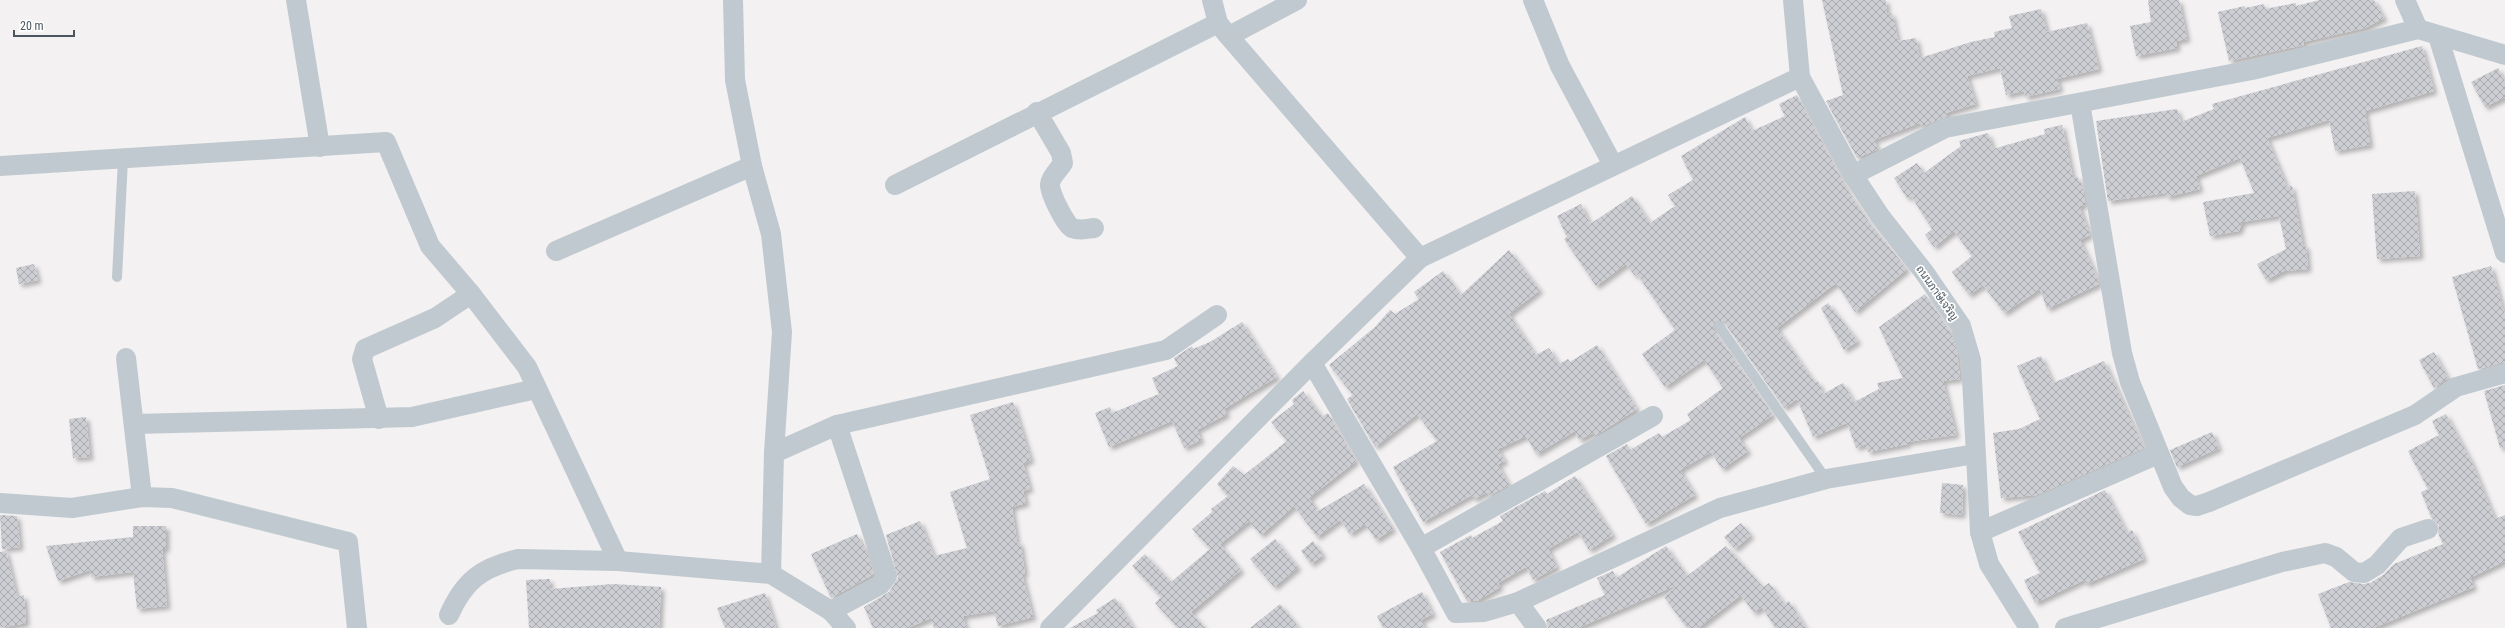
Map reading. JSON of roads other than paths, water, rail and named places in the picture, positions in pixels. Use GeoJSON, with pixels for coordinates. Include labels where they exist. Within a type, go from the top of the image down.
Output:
{"type":"FeatureCollection","features":[{"type":"Feature","properties":{"kind":"street"},"geometry":{"type":"LineString","coordinates":[[296,0],[320,146]]}},
{"type":"Feature","properties":{"kind":"street"},"geometry":{"type":"LineString","coordinates":[[733,0],[735,80],[752,166],[771,234],[782,332],[774,454],[771,574]]}},
{"type":"Feature","properties":{"kind":"street"},"geometry":{"type":"LineString","coordinates":[[1212,0],[1224,30],[1420,258]]}},
{"type":"Feature","properties":{"kind":"street"},"geometry":{"type":"LineString","coordinates":[[895,184],[1037,112],[1224,30],[1297,0]]}},
{"type":"Feature","properties":{"kind":"street"},"geometry":{"type":"LineString","coordinates":[[1533,0],[1560,66],[1612,165]]}},
{"type":"Feature","properties":{"kind":"street","name":"ถนนภาษีเจริญ"},"geometry":{"type":"LineString","coordinates":[[1793,0],[1800,77],[1853,175],[1880,216],[1924,272],[1961,326],[1970,360],[1980,532],[1989,564],[2029,628]]}},
{"type":"Feature","properties":{"kind":"street"},"geometry":{"type":"LineString","coordinates":[[2405,0],[2418,29]]}},
{"type":"Feature","properties":{"kind":"street"},"geometry":{"type":"LineString","coordinates":[[1853,175],[1945,128],[2252,70],[2418,29],[2505,55]]}},
{"type":"Feature","properties":{"kind":"street"},"geometry":{"type":"LineString","coordinates":[[2438,36],[2505,253]]}},
{"type":"Feature","properties":{"kind":"street"},"geometry":{"type":"LineString","coordinates":[[1050,628],[1312,363],[1420,258],[1612,165],[1800,77]]}},
{"type":"Feature","properties":{"kind":"street"},"geometry":{"type":"LineString","coordinates":[[2080,103],[2122,353],[2130,382],[2158,454],[2178,493],[2187,503],[2197,506],[2415,415],[2456,386],[2505,373]]}},
{"type":"Feature","properties":{"kind":"street"},"geometry":{"type":"LineString","coordinates":[[1037,112],[1062,153],[1063,163],[1052,178],[1049,185],[1065,222],[1073,228],[1094,228]]}},
{"type":"Feature","properties":{"kind":"street"},"geometry":{"type":"LineString","coordinates":[[0,166],[386,142],[430,246],[471,294],[527,367],[618,562]]}},
{"type":"Feature","properties":{"kind":"street"},"geometry":{"type":"LineString","coordinates":[[556,251],[752,166]]}},
{"type":"Feature","properties":{"kind":"street"},"geometry":{"type":"LineString","coordinates":[[379,419],[362,359],[365,349],[435,318],[471,294]]}},
{"type":"Feature","properties":{"kind":"street"},"geometry":{"type":"LineString","coordinates":[[774,454],[837,425],[1166,350],[1218,315]]}},
{"type":"Feature","properties":{"kind":"street"},"geometry":{"type":"LineString","coordinates":[[126,358],[142,498]]}},
{"type":"Feature","properties":{"kind":"street"},"geometry":{"type":"LineString","coordinates":[[1312,363],[1421,548],[1456,613],[1484,612],[1518,602],[1720,508],[1826,479],[1975,454]]}},
{"type":"Feature","properties":{"kind":"street"},"geometry":{"type":"LineString","coordinates":[[134,424],[412,417],[536,388]]}},
{"type":"Feature","properties":{"kind":"street"},"geometry":{"type":"LineString","coordinates":[[1421,548],[1653,416]]}},
{"type":"Feature","properties":{"kind":"street"},"geometry":{"type":"LineString","coordinates":[[831,611],[880,585],[887,576],[837,425]]}},
{"type":"Feature","properties":{"kind":"street"},"geometry":{"type":"LineString","coordinates":[[1980,532],[2158,454]]}},
{"type":"Feature","properties":{"kind":"street"},"geometry":{"type":"LineString","coordinates":[[0,503],[72,508],[142,498],[172,498],[348,542],[357,628]]}},
{"type":"Feature","properties":{"kind":"street"},"geometry":{"type":"LineString","coordinates":[[2065,628],[2282,562],[2324,553],[2336,557],[2354,572],[2364,572],[2377,565],[2401,538],[2428,529]]}},
{"type":"Feature","properties":{"kind":"street"},"geometry":{"type":"LineString","coordinates":[[450,615],[458,595],[473,580],[488,568],[504,562],[518,559],[618,562],[771,574],[831,611],[846,628]]}},
{"type":"Feature","properties":{"kind":"street"},"geometry":{"type":"LineString","coordinates":[[1518,602],[1537,628]]}},
{"type":"Feature","properties":{"kind":"lane"},"geometry":{"type":"LineString","coordinates":[[117,277],[123,159]]}},
{"type":"Feature","properties":{"kind":"lane"},"geometry":{"type":"LineString","coordinates":[[1719,326],[1826,479]]}}]}
